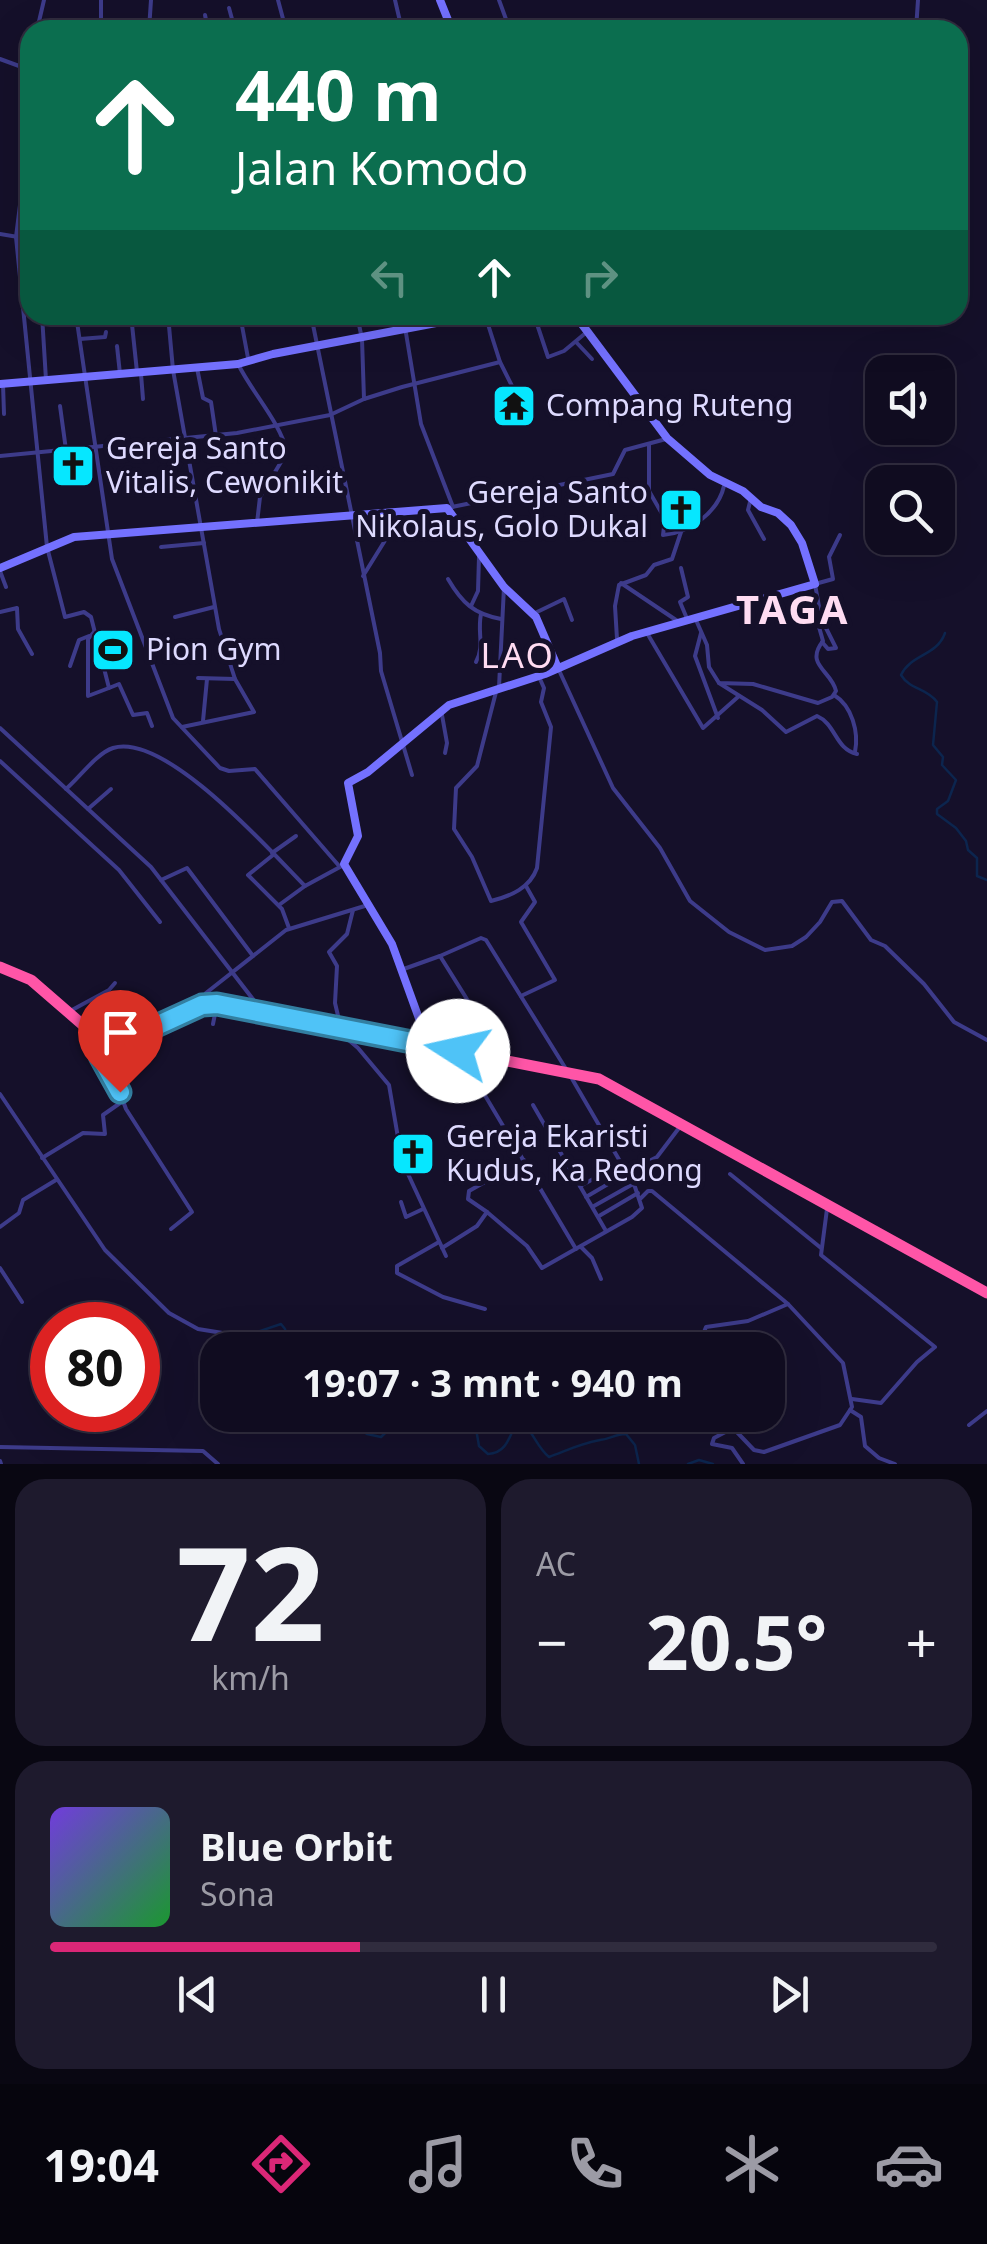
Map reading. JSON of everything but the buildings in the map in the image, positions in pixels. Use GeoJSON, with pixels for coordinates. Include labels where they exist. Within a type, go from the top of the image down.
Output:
{"type":"FeatureCollection","features":[{"type":"Feature","properties":{"kind":"highway"},"geometry":{"type":"LineString","coordinates":[[0,967],[30,980],[102,1044],[114,1045],[202,1005],[217,1004],[599,1079],[987,1292]]}},
{"type":"Feature","properties":{"kind":"street"},"geometry":{"type":"LineString","coordinates":[[230,8],[233,20]]}},
{"type":"Feature","properties":{"kind":"street"},"geometry":{"type":"LineString","coordinates":[[205,14],[206,20]]}},
{"type":"Feature","properties":{"kind":"street"},"geometry":{"type":"LineString","coordinates":[[20,205],[16,237],[20,285]]}},
{"type":"Feature","properties":{"kind":"street"},"geometry":{"type":"LineString","coordinates":[[0,234],[20,237]]}},
{"type":"Feature","properties":{"kind":"street"},"geometry":{"type":"LineString","coordinates":[[23,325],[47,547],[65,618],[86,612],[109,688]]}},
{"type":"Feature","properties":{"kind":"street"},"geometry":{"type":"LineString","coordinates":[[43,325],[46,380]]}},
{"type":"Feature","properties":{"kind":"street"},"geometry":{"type":"LineString","coordinates":[[77,325],[107,534],[128,603],[173,718],[220,768],[255,769],[342,866],[370,904],[401,970],[429,1046]]}},
{"type":"Feature","properties":{"kind":"street"},"geometry":{"type":"LineString","coordinates":[[132,325],[144,399]]}},
{"type":"Feature","properties":{"kind":"street"},"geometry":{"type":"LineString","coordinates":[[169,325],[173,370],[214,607],[235,679],[254,712],[184,726]]}},
{"type":"Feature","properties":{"kind":"street"},"geometry":{"type":"LineString","coordinates":[[242,325],[249,362]]}},
{"type":"Feature","properties":{"kind":"street"},"geometry":{"type":"LineString","coordinates":[[313,325],[381,671],[412,774]]}},
{"type":"Feature","properties":{"kind":"street"},"geometry":{"type":"LineString","coordinates":[[359,325],[364,399]]}},
{"type":"Feature","properties":{"kind":"street"},"geometry":{"type":"LineString","coordinates":[[404,325],[422,427],[450,508],[504,587],[533,614],[613,788],[660,848],[690,901],[729,932],[765,950],[794,944],[818,925],[832,902],[842,901],[871,940],[886,946],[954,1022],[987,1040]]}},
{"type":"Feature","properties":{"kind":"street"},"geometry":{"type":"LineString","coordinates":[[4,414],[1,382],[238,364],[434,325]]}},
{"type":"Feature","properties":{"kind":"street"},"geometry":{"type":"LineString","coordinates":[[486,325],[517,399]]}},
{"type":"Feature","properties":{"kind":"street"},"geometry":{"type":"LineString","coordinates":[[537,325],[548,357],[564,352],[588,331]]}},
{"type":"Feature","properties":{"kind":"street"},"geometry":{"type":"LineString","coordinates":[[584,325],[667,438],[701,469],[761,507],[780,514],[796,531],[821,618],[836,648],[828,648],[822,642],[817,620],[821,618]]}},
{"type":"Feature","properties":{"kind":"street"},"geometry":{"type":"LineString","coordinates":[[79,340],[105,337],[106,332]]}},
{"type":"Feature","properties":{"kind":"street"},"geometry":{"type":"LineString","coordinates":[[576,342],[592,359]]}},
{"type":"Feature","properties":{"kind":"street"},"geometry":{"type":"LineString","coordinates":[[117,346],[120,374]]}},
{"type":"Feature","properties":{"kind":"street"},"geometry":{"type":"LineString","coordinates":[[0,456],[216,436],[277,425],[330,415],[364,399],[500,362]]}},
{"type":"Feature","properties":{"kind":"street"},"geometry":{"type":"LineString","coordinates":[[238,364],[277,425],[287,457],[260,497],[257,522]]}},
{"type":"Feature","properties":{"kind":"street"},"geometry":{"type":"LineString","coordinates":[[197,368],[203,398],[212,402],[216,436]]}},
{"type":"Feature","properties":{"kind":"street"},"geometry":{"type":"LineString","coordinates":[[60,406],[66,450]]}},
{"type":"Feature","properties":{"kind":"street"},"geometry":{"type":"LineString","coordinates":[[6,587],[0,570],[74,537],[450,508],[613,474],[625,450],[667,438]]}},
{"type":"Feature","properties":{"kind":"street"},"geometry":{"type":"LineString","coordinates":[[649,444],[649,491],[666,519],[663,534],[681,532],[706,516],[723,492],[725,482]]}},
{"type":"Feature","properties":{"kind":"street"},"geometry":{"type":"LineString","coordinates":[[752,498],[748,510],[764,539]]}},
{"type":"Feature","properties":{"kind":"street"},"geometry":{"type":"LineString","coordinates":[[363,576],[394,526],[398,511]]}},
{"type":"Feature","properties":{"kind":"street"},"geometry":{"type":"LineString","coordinates":[[621,583],[643,576],[654,565],[672,559],[681,532]]}},
{"type":"Feature","properties":{"kind":"street"},"geometry":{"type":"LineString","coordinates":[[279,905],[342,866],[358,836],[347,785],[441,710],[538,676],[617,641],[832,579],[829,557],[840,535]]}},
{"type":"Feature","properties":{"kind":"street"},"geometry":{"type":"LineString","coordinates":[[160,547],[204,543]]}},
{"type":"Feature","properties":{"kind":"street"},"geometry":{"type":"LineString","coordinates":[[470,608],[478,591],[479,552]]}},
{"type":"Feature","properties":{"kind":"street"},"geometry":{"type":"LineString","coordinates":[[681,568],[688,597],[680,603],[688,622]]}},
{"type":"Feature","properties":{"kind":"street"},"geometry":{"type":"LineString","coordinates":[[448,580],[470,608],[502,620]]}},
{"type":"Feature","properties":{"kind":"street"},"geometry":{"type":"LineString","coordinates":[[621,583],[701,632],[708,647],[709,667],[719,683],[787,733],[817,716],[825,720],[845,750],[856,754],[857,738],[846,703],[834,696]]}},
{"type":"Feature","properties":{"kind":"street"},"geometry":{"type":"LineString","coordinates":[[617,641],[615,606],[621,583]]}},
{"type":"Feature","properties":{"kind":"street"},"geometry":{"type":"LineString","coordinates":[[504,587],[498,690],[475,770],[456,788],[454,826],[472,857],[489,900],[527,888],[537,868],[551,728],[541,702],[544,688],[538,676]]}},
{"type":"Feature","properties":{"kind":"street"},"geometry":{"type":"LineString","coordinates":[[533,614],[564,599],[572,620]]}},
{"type":"Feature","properties":{"kind":"street"},"geometry":{"type":"LineString","coordinates":[[175,617],[214,607]]}},
{"type":"Feature","properties":{"kind":"street"},"geometry":{"type":"LineString","coordinates":[[0,612],[18,608],[18,629],[32,654]]}},
{"type":"Feature","properties":{"kind":"street"},"geometry":{"type":"LineString","coordinates":[[476,662],[483,646],[478,630],[482,614]]}},
{"type":"Feature","properties":{"kind":"street"},"geometry":{"type":"LineString","coordinates":[[646,632],[702,728],[740,696]]}},
{"type":"Feature","properties":{"kind":"street"},"geometry":{"type":"LineString","coordinates":[[701,632],[695,656],[718,718]]}},
{"type":"Feature","properties":{"kind":"street"},"geometry":{"type":"LineString","coordinates":[[70,666],[79,640],[92,634]]}},
{"type":"Feature","properties":{"kind":"street"},"geometry":{"type":"LineString","coordinates":[[92,634],[88,696],[118,684],[133,715],[148,713],[152,726]]}},
{"type":"Feature","properties":{"kind":"street"},"geometry":{"type":"LineString","coordinates":[[822,642],[816,650],[816,660],[819,669],[834,683],[834,696]]}},
{"type":"Feature","properties":{"kind":"street"},"geometry":{"type":"LineString","coordinates":[[198,678],[235,679]]}},
{"type":"Feature","properties":{"kind":"street"},"geometry":{"type":"LineString","coordinates":[[203,721],[206,679]]}},
{"type":"Feature","properties":{"kind":"street"},"geometry":{"type":"LineString","coordinates":[[719,683],[754,684],[818,702],[834,696]]}},
{"type":"Feature","properties":{"kind":"street"},"geometry":{"type":"LineString","coordinates":[[441,710],[445,753]]}},
{"type":"Feature","properties":{"kind":"street"},"geometry":{"type":"LineString","coordinates":[[0,728],[161,880],[265,1015]]}},
{"type":"Feature","properties":{"kind":"street"},"geometry":{"type":"LineString","coordinates":[[66,790],[112,749],[152,754],[219,799],[305,886]]}},
{"type":"Feature","properties":{"kind":"street"},"geometry":{"type":"LineString","coordinates":[[0,762],[119,870],[160,922]]}},
{"type":"Feature","properties":{"kind":"street"},"geometry":{"type":"LineString","coordinates":[[88,809],[111,789]]}},
{"type":"Feature","properties":{"kind":"street"},"geometry":{"type":"LineString","coordinates":[[289,928],[279,905],[248,875],[296,836]]}},
{"type":"Feature","properties":{"kind":"street"},"geometry":{"type":"LineString","coordinates":[[161,880],[188,868],[254,956]]}},
{"type":"Feature","properties":{"kind":"street"},"geometry":{"type":"LineString","coordinates":[[521,996],[555,980],[521,922],[535,903],[527,888]]}},
{"type":"Feature","properties":{"kind":"street"},"geometry":{"type":"LineString","coordinates":[[202,1005],[206,993],[289,928],[370,904]]}},
{"type":"Feature","properties":{"kind":"street"},"geometry":{"type":"LineString","coordinates":[[352,910],[347,934],[329,952],[338,966],[338,1028],[389,1085],[402,1160],[446,1256]]}},
{"type":"Feature","properties":{"kind":"street"},"geometry":{"type":"LineString","coordinates":[[401,970],[484,938],[627,1172],[643,1206],[639,1212],[541,1268],[527,1246],[468,1199],[469,1191],[524,1160]]}},
{"type":"Feature","properties":{"kind":"street"},"geometry":{"type":"LineString","coordinates":[[440,956],[504,1053],[505,1061]]}},
{"type":"Feature","properties":{"kind":"street"},"geometry":{"type":"LineString","coordinates":[[69,1013],[114,984]]}},
{"type":"Feature","properties":{"kind":"street"},"geometry":{"type":"LineString","coordinates":[[213,1024],[217,1004]]}},
{"type":"Feature","properties":{"kind":"street"},"geometry":{"type":"LineString","coordinates":[[102,1044],[100,1056],[123,1101],[192,1212],[171,1230]]}},
{"type":"Feature","properties":{"kind":"street"},"geometry":{"type":"LineString","coordinates":[[458,1051],[579,1248],[592,1258],[601,1280]]}},
{"type":"Feature","properties":{"kind":"street"},"geometry":{"type":"LineString","coordinates":[[0,1094],[105,1250],[168,1312],[198,1329],[217,1332]]}},
{"type":"Feature","properties":{"kind":"street"},"geometry":{"type":"LineString","coordinates":[[42,1158],[83,1133],[105,1134],[103,1115],[123,1101]]}},
{"type":"Feature","properties":{"kind":"street"},"geometry":{"type":"LineString","coordinates":[[533,1105],[606,1232]]}},
{"type":"Feature","properties":{"kind":"street"},"geometry":{"type":"LineString","coordinates":[[586,1197],[656,1157],[682,1124]]}},
{"type":"Feature","properties":{"kind":"street"},"geometry":{"type":"LineString","coordinates":[[580,1186],[622,1164]]}},
{"type":"Feature","properties":{"kind":"street"},"geometry":{"type":"LineString","coordinates":[[730,1174],[821,1248]]}},
{"type":"Feature","properties":{"kind":"street"},"geometry":{"type":"LineString","coordinates":[[0,1226],[18,1213],[21,1201],[56,1180]]}},
{"type":"Feature","properties":{"kind":"street"},"geometry":{"type":"LineString","coordinates":[[592,1207],[633,1184]]}},
{"type":"Feature","properties":{"kind":"street"},"geometry":{"type":"LineString","coordinates":[[598,1216],[652,1191],[788,1304],[842,1363],[852,1399],[840,1425],[764,1452],[754,1450],[737,1432]]}},
{"type":"Feature","properties":{"kind":"street"},"geometry":{"type":"LineString","coordinates":[[400,1202],[406,1217],[423,1209]]}},
{"type":"Feature","properties":{"kind":"street"},"geometry":{"type":"LineString","coordinates":[[828,1206],[822,1256],[935,1347],[916,1362],[881,1403],[852,1399]]}},
{"type":"Feature","properties":{"kind":"street"},"geometry":{"type":"LineString","coordinates":[[442,1248],[480,1222],[486,1213]]}},
{"type":"Feature","properties":{"kind":"street"},"geometry":{"type":"LineString","coordinates":[[439,1242],[394,1270],[443,1298],[485,1309]]}},
{"type":"Feature","properties":{"kind":"street"},"geometry":{"type":"LineString","coordinates":[[0,1268],[22,1302]]}},
{"type":"Feature","properties":{"kind":"street"},"geometry":{"type":"LineString","coordinates":[[704,1332],[706,1327],[748,1321],[788,1304]]}},
{"type":"Feature","properties":{"kind":"street"},"geometry":{"type":"LineString","coordinates":[[850,1410],[861,1417],[865,1446],[879,1458],[895,1464]]}},
{"type":"Feature","properties":{"kind":"street"},"geometry":{"type":"LineString","coordinates":[[969,1424],[987,1411]]}},
{"type":"Feature","properties":{"kind":"street"},"geometry":{"type":"LineString","coordinates":[[725,1432],[714,1438],[712,1444],[732,1448],[743,1464]]}},
{"type":"Feature","properties":{"kind":"street"},"geometry":{"type":"LineString","coordinates":[[0,1447],[200,1451],[218,1464]]}},
{"type":"Feature","properties":{"kind":"waterway"},"geometry":{"type":"LineString","coordinates":[[945,633],[936,646],[901,675],[937,702],[933,745],[943,757],[942,765],[956,780],[948,801],[937,809],[937,814],[966,841],[968,850],[977,858],[977,876],[987,880]]}},
{"type":"Feature","properties":{"kind":"waterway"},"geometry":{"type":"LineString","coordinates":[[257,1332],[281,1324],[286,1332]]}},
{"type":"Feature","properties":{"kind":"waterway"},"geometry":{"type":"LineString","coordinates":[[364,1432],[381,1437],[386,1432]]}},
{"type":"Feature","properties":{"kind":"waterway"},"geometry":{"type":"LineString","coordinates":[[477,1432],[479,1446],[488,1454],[500,1450],[512,1432]]}},
{"type":"Feature","properties":{"kind":"waterway"},"geometry":{"type":"LineString","coordinates":[[530,1432],[549,1457],[626,1434],[635,1445],[639,1464]]}},
{"type":"Feature","properties":{"kind":"waterway"},"geometry":{"type":"LineString","coordinates":[[688,1464],[699,1460],[713,1464]]}},
{"type":"Feature","properties":{"kind":"place","name":"Compang Ruteng"},"geometry":{"type":"Point","coordinates":[514,406]}},
{"type":"Feature","properties":{"kind":"place","name":"Gereja Santo Vitalis, Cewonikit"},"geometry":{"type":"Point","coordinates":[73,466]}},
{"type":"Feature","properties":{"kind":"place","name":"Gereja Santo Nikolaus, Golo Dukal"},"geometry":{"type":"Point","coordinates":[681,510]}},
{"type":"Feature","properties":{"kind":"place","name":"Pion Gym"},"geometry":{"type":"Point","coordinates":[113,650]}},
{"type":"Feature","properties":{"kind":"place","name":"Gereja Ekaristi Kudus, Ka Redong"},"geometry":{"type":"Point","coordinates":[413,1154]}},
{"type":"Feature","properties":{"kind":"district","name":"TAGA"},"geometry":{"type":"Point","coordinates":[793,610]}},
{"type":"Feature","properties":{"kind":"district","name":"LAO"},"geometry":{"type":"Point","coordinates":[518,656]}},
{"type":"Feature","properties":{"kind":"route"},"geometry":{"type":"LineString","coordinates":[[120,1092],[100,1056],[102,1044],[119,1043],[202,1005],[217,1004],[458,1051]]}}]}
